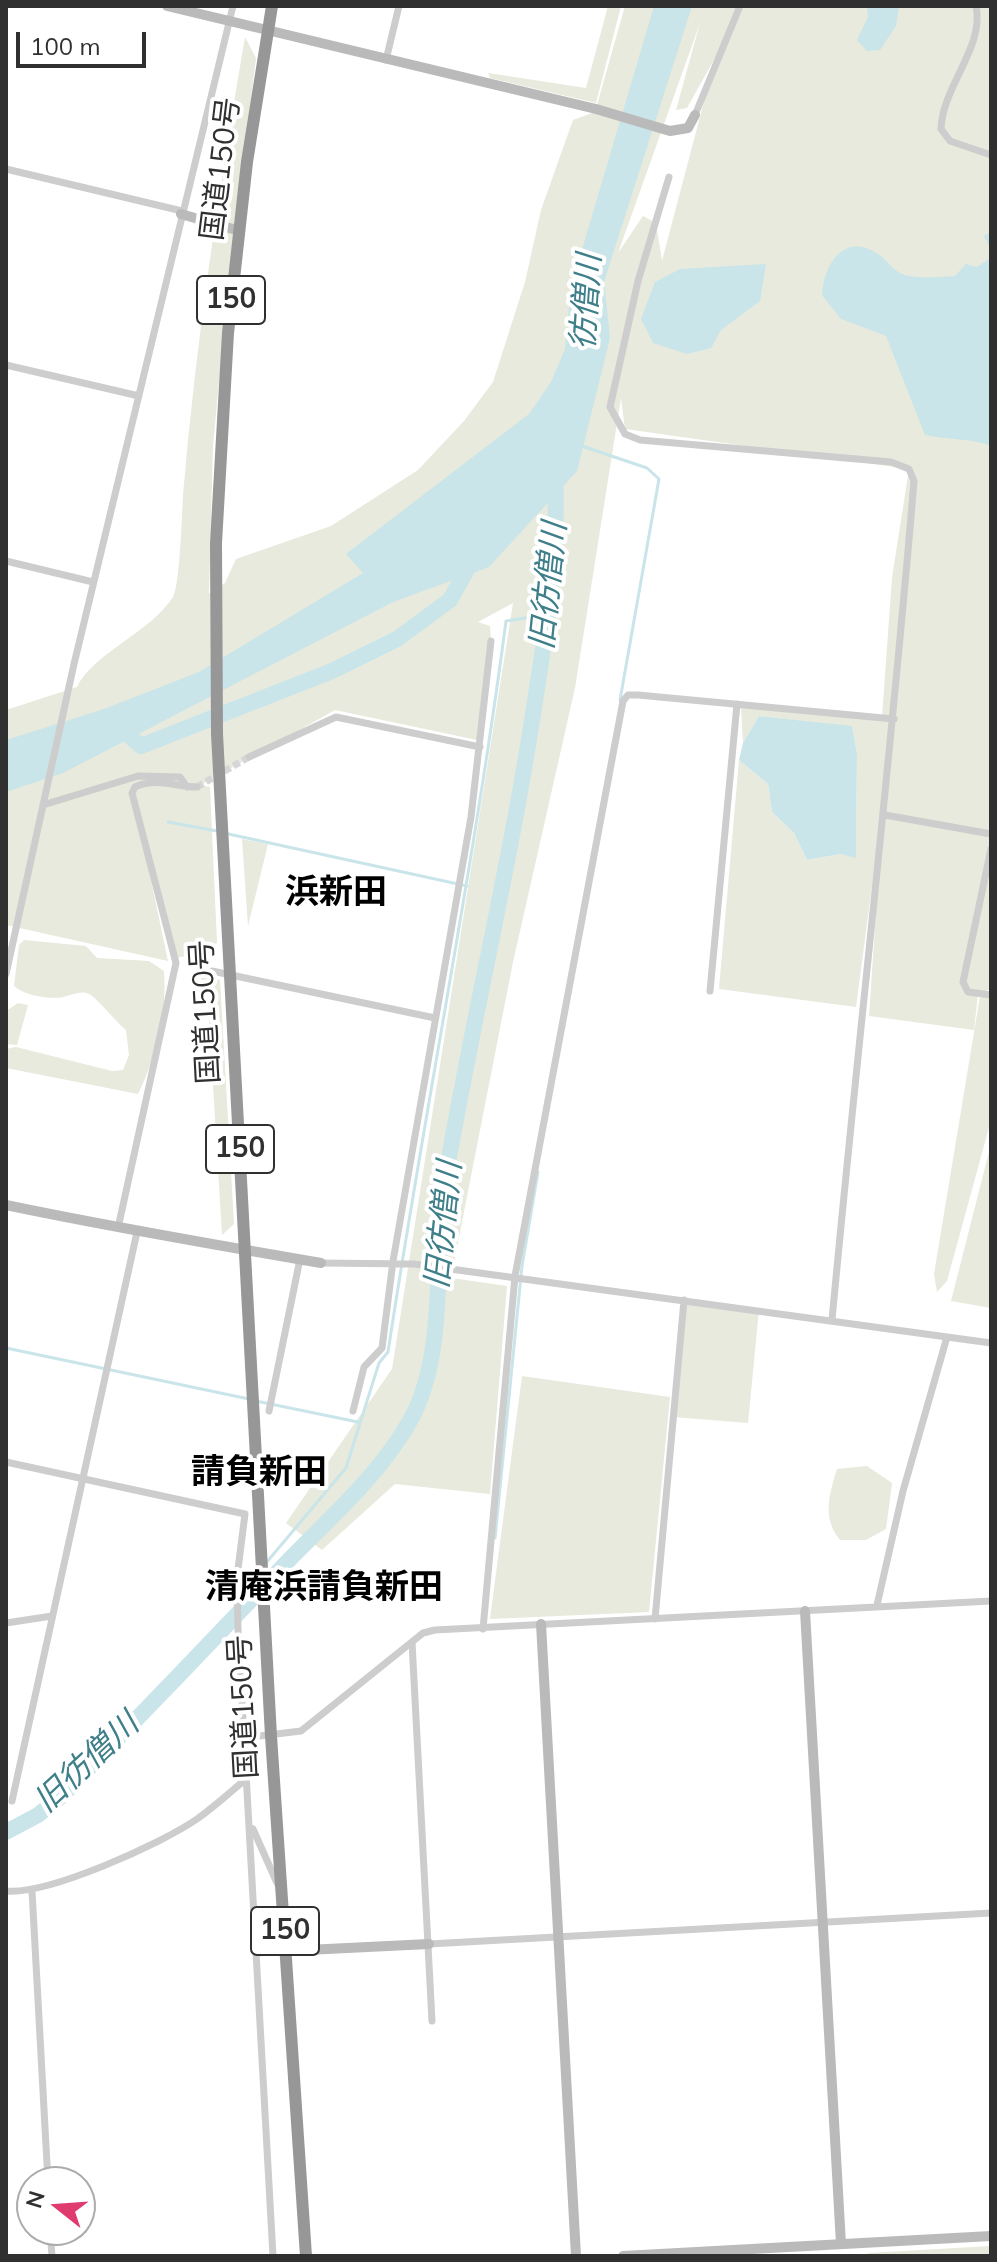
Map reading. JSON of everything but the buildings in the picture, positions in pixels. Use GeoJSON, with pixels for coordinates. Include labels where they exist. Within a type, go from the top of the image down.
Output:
{"type":"FeatureCollection","features":[{"type":"Feature","properties":{"kind":"highway","name":"国道150号"},"geometry":{"type":"LineString","coordinates":[[272,6],[240,231],[224,389],[216,597],[217,734],[271,1736],[306,2256]]}},
{"type":"Feature","properties":{"kind":"street"},"geometry":{"type":"LineString","coordinates":[[167,6],[680,131],[688,128],[695,115],[740,6]]}},
{"type":"Feature","properties":{"kind":"street"},"geometry":{"type":"LineString","coordinates":[[6,974],[93,582],[233,6]]}},
{"type":"Feature","properties":{"kind":"street"},"geometry":{"type":"LineString","coordinates":[[386,60],[399,6]]}},
{"type":"Feature","properties":{"kind":"street"},"geometry":{"type":"LineString","coordinates":[[976,6],[978,16],[973,37],[951,89],[941,129],[950,141],[991,155]]}},
{"type":"Feature","properties":{"kind":"street"},"geometry":{"type":"LineString","coordinates":[[6,169],[181,212],[240,231]]}},
{"type":"Feature","properties":{"kind":"street"},"geometry":{"type":"LineString","coordinates":[[669,177],[638,281],[610,407],[625,434],[640,440],[891,462],[913,473],[885,815],[832,1320]]}},
{"type":"Feature","properties":{"kind":"street"},"geometry":{"type":"LineString","coordinates":[[6,365],[139,396]]}},
{"type":"Feature","properties":{"kind":"street"},"geometry":{"type":"LineString","coordinates":[[6,561],[93,582]]}},
{"type":"Feature","properties":{"kind":"street"},"geometry":{"type":"LineString","coordinates":[[353,1411],[364,1367],[382,1348],[393,1261],[480,747],[491,641]]}},
{"type":"Feature","properties":{"kind":"street"},"geometry":{"type":"LineString","coordinates":[[483,1629],[515,1276],[623,701],[628,695],[638,695],[894,719]]}},
{"type":"Feature","properties":{"kind":"street"},"geometry":{"type":"LineString","coordinates":[[710,991],[737,704]]}},
{"type":"Feature","properties":{"kind":"street"},"geometry":{"type":"LineString","coordinates":[[249,757],[336,717],[480,747]]}},
{"type":"Feature","properties":{"kind":"street"},"geometry":{"type":"LineString","coordinates":[[43,805],[138,776],[180,777],[187,787]]}},
{"type":"Feature","properties":{"kind":"street"},"geometry":{"type":"LineString","coordinates":[[118,1228],[176,963],[132,793],[135,787],[148,783],[177,782],[187,787],[197,787]]}},
{"type":"Feature","properties":{"kind":"street"},"geometry":{"type":"LineString","coordinates":[[885,815],[991,834]]}},
{"type":"Feature","properties":{"kind":"street"},"geometry":{"type":"LineString","coordinates":[[991,849],[963,982],[968,992],[991,995]]}},
{"type":"Feature","properties":{"kind":"street"},"geometry":{"type":"LineString","coordinates":[[6,924],[17,926]]}},
{"type":"Feature","properties":{"kind":"street"},"geometry":{"type":"LineString","coordinates":[[212,971],[435,1018]]}},
{"type":"Feature","properties":{"kind":"street"},"geometry":{"type":"LineString","coordinates":[[6,1205],[137,1232],[321,1263],[393,1261],[991,1343]]}},
{"type":"Feature","properties":{"kind":"street"},"geometry":{"type":"LineString","coordinates":[[12,1801],[137,1232]]}},
{"type":"Feature","properties":{"kind":"street"},"geometry":{"type":"LineString","coordinates":[[269,1411],[300,1259]]}},
{"type":"Feature","properties":{"kind":"street"},"geometry":{"type":"LineString","coordinates":[[655,1619],[684,1300]]}},
{"type":"Feature","properties":{"kind":"street"},"geometry":{"type":"LineString","coordinates":[[877,1605],[903,1491],[947,1337]]}},
{"type":"Feature","properties":{"kind":"street"},"geometry":{"type":"LineString","coordinates":[[6,1462],[245,1514],[237,1601],[238,1630],[273,2256]]}},
{"type":"Feature","properties":{"kind":"street"},"geometry":{"type":"LineString","coordinates":[[243,1738],[301,1731],[412,1642],[435,1630],[991,1601]]}},
{"type":"Feature","properties":{"kind":"street"},"geometry":{"type":"LineString","coordinates":[[805,1611],[841,2244]]}},
{"type":"Feature","properties":{"kind":"street"},"geometry":{"type":"LineString","coordinates":[[6,1623],[52,1616]]}},
{"type":"Feature","properties":{"kind":"street"},"geometry":{"type":"LineString","coordinates":[[541,1624],[576,2256]]}},
{"type":"Feature","properties":{"kind":"street"},"geometry":{"type":"LineString","coordinates":[[412,1642],[432,2021]]}},
{"type":"Feature","properties":{"kind":"street"},"geometry":{"type":"LineString","coordinates":[[6,1891],[32,1891],[70,1879],[186,1826],[245,1780]]}},
{"type":"Feature","properties":{"kind":"street"},"geometry":{"type":"LineString","coordinates":[[249,1813],[259,1848],[282,1892]]}},
{"type":"Feature","properties":{"kind":"street"},"geometry":{"type":"LineString","coordinates":[[32,1891],[47,2166]]}},
{"type":"Feature","properties":{"kind":"street"},"geometry":{"type":"LineString","coordinates":[[257,1953],[991,1913]]}},
{"type":"Feature","properties":{"kind":"street"},"geometry":{"type":"LineString","coordinates":[[623,2256],[991,2236]]}},
{"type":"Feature","properties":{"kind":"shaded area"},"geometry":{"type":"Polygon","coordinates":[[[608,6],[621,6],[596,103],[490,78],[488,73],[586,88],[608,6]]]}},
{"type":"Feature","properties":{"kind":"shaded area"},"geometry":{"type":"Polygon","coordinates":[[[625,6],[991,6],[991,989],[978,994],[974,1030],[869,1016],[884,795],[856,1007],[719,989],[739,760],[768,784],[772,812],[794,833],[807,860],[841,854],[856,857],[857,753],[852,727],[759,716],[743,743],[741,708],[882,717],[892,578],[909,469],[625,429],[621,398],[575,688],[513,962],[451,1278],[507,1286],[490,1494],[395,1484],[322,1550],[286,1523],[392,1369],[513,603],[478,622],[490,626],[491,641],[477,740],[335,710],[201,785],[210,787],[217,943],[202,953],[176,958],[132,790],[168,961],[6,925],[6,710],[77,687],[96,664],[151,621],[173,597],[179,565],[188,437],[201,322],[245,37],[256,58],[229,278],[213,445],[209,594],[225,583],[236,559],[331,526],[418,470],[464,421],[493,382],[525,282],[541,210],[573,120],[595,112],[625,6]],[[700,23],[618,253],[643,216],[656,223],[662,261],[716,56],[687,108],[676,110],[700,23]]]}},
{"type":"Feature","properties":{"kind":"shaded area"},"geometry":{"type":"Polygon","coordinates":[[[242,839],[268,844],[248,926],[242,839]]]}},
{"type":"Feature","properties":{"kind":"shaded area"},"geometry":{"type":"Polygon","coordinates":[[[24,940],[86,946],[97,958],[149,961],[164,971],[164,1003],[159,1034],[138,1094],[6,1068],[6,1049],[16,1047],[112,1071],[123,1070],[129,1055],[126,1030],[92,996],[82,992],[57,998],[44,997],[14,986],[19,945],[24,940]]]}},
{"type":"Feature","properties":{"kind":"shaded area"},"geometry":{"type":"Polygon","coordinates":[[[196,972],[220,980],[234,1224],[222,1235],[207,986],[196,972]]]}},
{"type":"Feature","properties":{"kind":"shaded area"},"geometry":{"type":"Polygon","coordinates":[[[980,996],[991,996],[991,1120],[947,1281],[937,1292],[934,1274],[980,996]]]}},
{"type":"Feature","properties":{"kind":"shaded area"},"geometry":{"type":"Polygon","coordinates":[[[18,1003],[28,1005],[17,1045],[6,1044],[6,1011],[18,1003]]]}},
{"type":"Feature","properties":{"kind":"shaded area"},"geometry":{"type":"Polygon","coordinates":[[[991,1144],[991,1308],[951,1301],[991,1144]]]}},
{"type":"Feature","properties":{"kind":"shaded area"},"geometry":{"type":"Polygon","coordinates":[[[684,1300],[759,1310],[748,1423],[673,1417],[684,1300]]]}},
{"type":"Feature","properties":{"kind":"shaded area"},"geometry":{"type":"Polygon","coordinates":[[[522,1376],[670,1397],[649,1612],[490,1619],[522,1376]]]}},
{"type":"Feature","properties":{"kind":"shaded area"},"geometry":{"type":"Polygon","coordinates":[[[867,1466],[892,1483],[886,1529],[866,1540],[840,1540],[829,1515],[837,1469],[867,1466]]]}},
{"type":"Feature","properties":{"kind":"shaded area"},"geometry":{"type":"Polygon","coordinates":[[[991,2246],[991,2256],[866,2256],[868,2253],[991,2246]]]}},
{"type":"Feature","properties":{"kind":"water"},"geometry":{"type":"Polygon","coordinates":[[[654,6],[692,6],[604,282],[610,338],[577,471],[489,567],[393,602],[63,773],[6,792],[6,740],[104,709],[199,672],[363,573],[346,554],[529,414],[551,382],[565,349],[571,287],[654,6]]]}},
{"type":"Feature","properties":{"kind":"water"},"geometry":{"type":"Polygon","coordinates":[[[867,6],[899,7],[896,26],[880,50],[867,51],[857,40],[868,17],[867,6]]]}},
{"type":"Feature","properties":{"kind":"water"},"geometry":{"type":"Polygon","coordinates":[[[991,232],[991,446],[925,435],[886,336],[841,319],[822,295],[832,261],[847,248],[857,246],[868,249],[905,275],[955,276],[966,264],[977,267],[989,259],[990,248],[984,236],[991,232]]]}},
{"type":"Feature","properties":{"kind":"water"},"geometry":{"type":"Polygon","coordinates":[[[766,264],[760,301],[721,330],[711,348],[687,354],[653,343],[641,319],[655,282],[680,269],[766,264]]]}},
{"type":"Feature","properties":{"kind":"water"},"geometry":{"type":"Polygon","coordinates":[[[759,716],[852,726],[857,753],[856,858],[841,854],[807,860],[794,833],[772,812],[768,784],[739,760],[743,743],[759,716]]]}},
{"type":"Feature","properties":{"kind":"waterway"},"geometry":{"type":"LineString","coordinates":[[579,445],[647,468],[659,479],[620,700]]}},
{"type":"Feature","properties":{"kind":"waterway","name":"旧彷僧川"},"geometry":{"type":"LineString","coordinates":[[6,1832],[38,1815],[63,1795],[354,1494],[398,1440],[422,1394],[435,1335],[445,1181],[515,821],[544,644],[554,559],[555,473]]}},
{"type":"Feature","properties":{"kind":"waterway","name":"彷僧川"},"geometry":{"type":"LineString","coordinates":[[118,726],[141,746],[332,671],[397,639],[450,600],[474,557]]}},
{"type":"Feature","properties":{"kind":"waterway"},"geometry":{"type":"LineString","coordinates":[[266,1563],[346,1468],[379,1363],[388,1352],[479,804],[506,621],[532,617],[553,583]]}},
{"type":"Feature","properties":{"kind":"waterway"},"geometry":{"type":"LineString","coordinates":[[168,822],[217,831]]}},
{"type":"Feature","properties":{"kind":"waterway"},"geometry":{"type":"LineString","coordinates":[[224,833],[467,886]]}},
{"type":"Feature","properties":{"kind":"waterway"},"geometry":{"type":"LineString","coordinates":[[495,1538],[522,1266],[538,1172]]}},
{"type":"Feature","properties":{"kind":"waterway"},"geometry":{"type":"LineString","coordinates":[[6,1348],[249,1399]]}},
{"type":"Feature","properties":{"kind":"waterway"},"geometry":{"type":"LineString","coordinates":[[256,1401],[358,1422]]}},
{"type":"Feature","properties":{"kind":"waterway"},"geometry":{"type":"LineString","coordinates":[[252,1600],[252,1569],[259,1566]]}},
{"type":"Feature","properties":{"kind":"tunnel"},"geometry":{"type":"LineString","coordinates":[[197,787],[249,757]]}},
{"type":"Feature","properties":{"kind":"district","name":"浜新田"},"geometry":{"type":"Point","coordinates":[336,893]}},
{"type":"Feature","properties":{"kind":"district","name":"請負新田"},"geometry":{"type":"Point","coordinates":[259,1473]}},
{"type":"Feature","properties":{"kind":"district","name":"清庵浜請負新田"},"geometry":{"type":"Point","coordinates":[324,1588]}}]}
